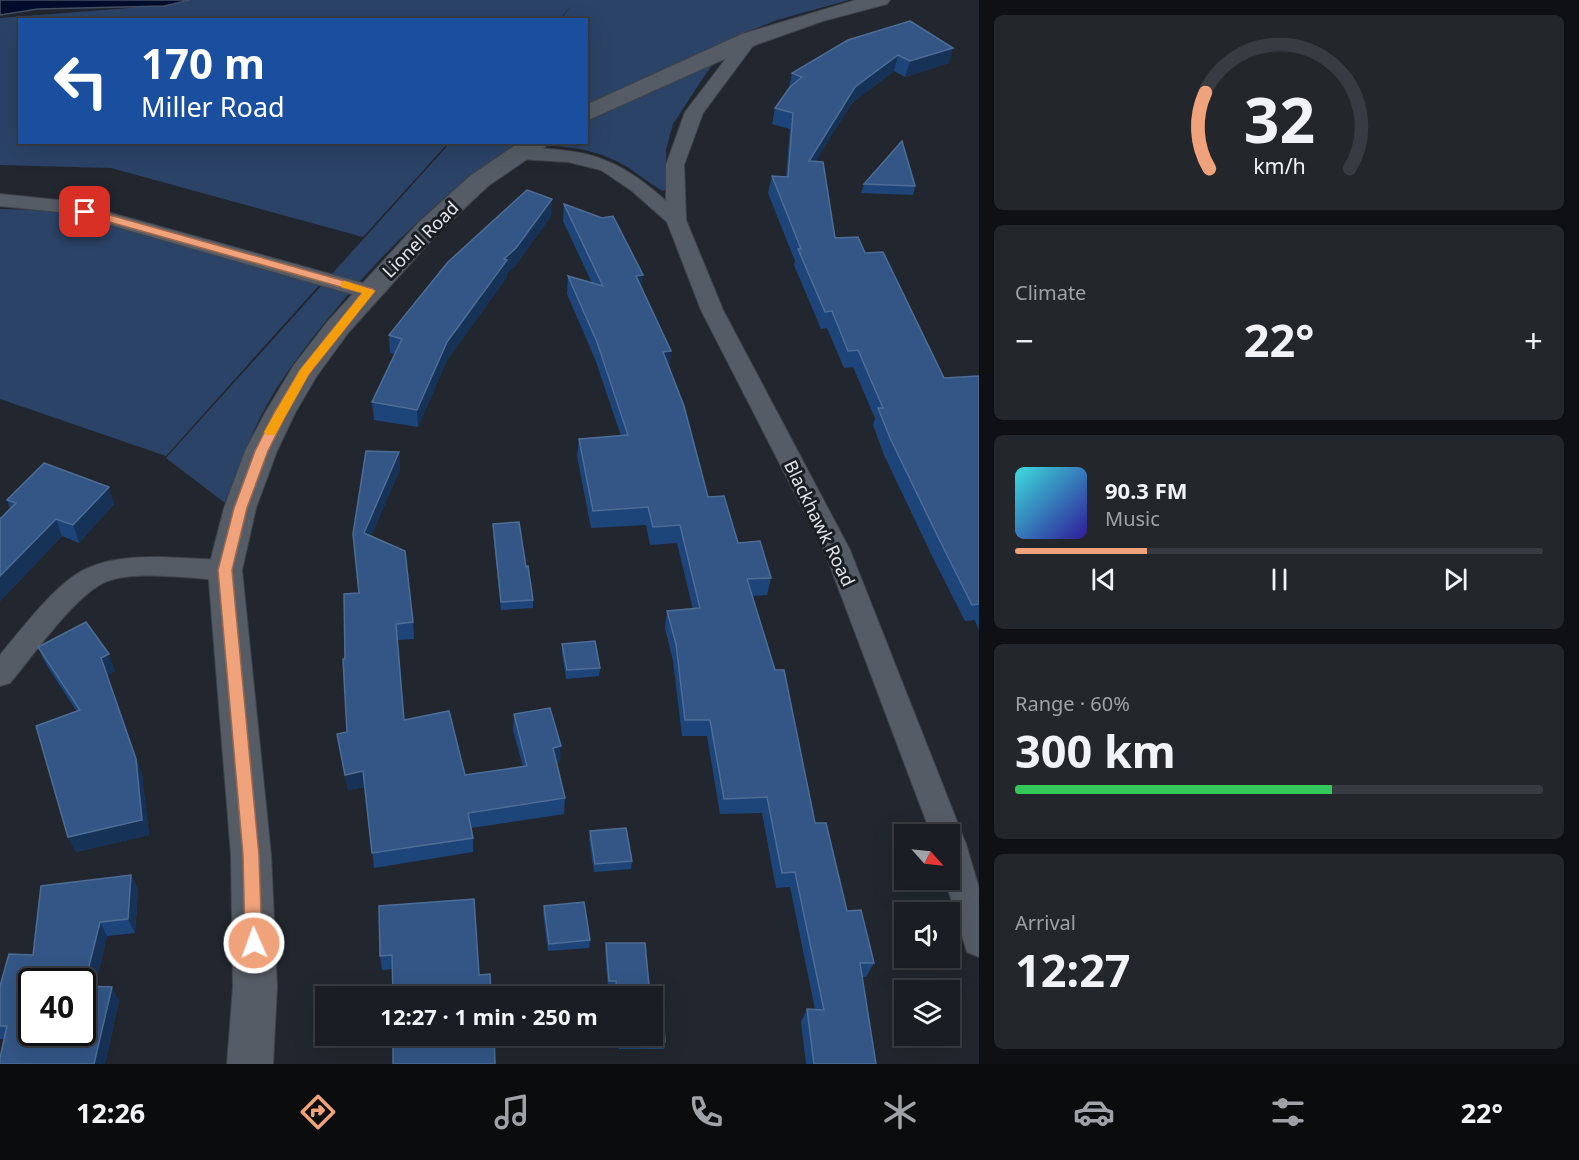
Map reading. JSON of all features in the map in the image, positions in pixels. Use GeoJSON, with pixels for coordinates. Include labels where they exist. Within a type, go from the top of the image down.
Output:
{"type":"FeatureCollection","features":[{"type":"Feature","properties":{"kind":"street"},"geometry":{"type":"LineString","coordinates":[[588,113],[750,39],[816,17],[880,0]]}},
{"type":"Feature","properties":{"kind":"street","name":"Blackhawk Road"},"geometry":{"type":"LineString","coordinates":[[750,39],[694,112],[675,165],[676,220],[712,310],[837,550],[942,824]]}},
{"type":"Feature","properties":{"kind":"street","name":"Blackhawk Road"},"geometry":{"type":"LineString","coordinates":[[528,148],[599,162],[631,182],[676,220]]}},
{"type":"Feature","properties":{"kind":"street","name":"Lionel Road"},"geometry":{"type":"LineString","coordinates":[[250,1064],[255,987],[251,855],[225,570],[240,508],[261,451],[280,413],[304,372],[338,327],[428,228],[479,181],[528,148]]}},
{"type":"Feature","properties":{"kind":"street"},"geometry":{"type":"LineString","coordinates":[[0,200],[68,207],[369,291]]}},
{"type":"Feature","properties":{"kind":"street"},"geometry":{"type":"LineString","coordinates":[[0,675],[76,589],[95,576],[120,570],[144,568],[225,570]]}},
{"type":"Feature","properties":{"kind":"street"},"geometry":{"type":"LineString","coordinates":[[960,877],[979,941]]}},
{"type":"Feature","properties":{"kind":"shaded area"},"geometry":{"type":"Polygon","coordinates":[[[0,0],[190,0],[164,6],[38,9],[0,15],[0,0]]]}},
{"type":"Feature","properties":{"kind":"shaded area"},"geometry":{"type":"Polygon","coordinates":[[[189,0],[849,0],[777,20],[734,37],[705,75],[673,124],[666,150],[667,188],[663,191],[622,164],[592,152],[567,147],[516,144],[588,144],[588,18],[562,18],[572,5],[561,18],[18,18],[18,144],[447,144],[363,237],[111,168],[0,165],[0,18],[129,8],[189,0]]]}},
{"type":"Feature","properties":{"kind":"shaded area"},"geometry":{"type":"Polygon","coordinates":[[[449,144],[516,144],[483,167],[418,221],[357,284],[329,317],[303,350],[263,411],[225,503],[166,458],[449,144]]]}},
{"type":"Feature","properties":{"kind":"shaded area"},"geometry":{"type":"Polygon","coordinates":[[[0,209],[77,211],[322,282],[166,456],[0,399],[0,209]]]}},
{"type":"Feature","properties":{"kind":"building"},"geometry":{"type":"Polygon","coordinates":[[[910,21],[953,48],[910,61],[898,55],[855,87],[809,161],[823,162],[835,238],[858,237],[865,253],[883,252],[944,378],[979,376],[979,604],[972,605],[890,438],[878,408],[883,408],[858,350],[848,351],[832,311],[825,312],[798,249],[801,249],[772,176],[788,177],[793,113],[775,108],[790,87],[802,77],[792,73],[848,40],[910,21]]]}},
{"type":"Feature","properties":{"kind":"building"},"geometry":{"type":"Polygon","coordinates":[[[902,141],[915,186],[864,184],[902,141]]]}},
{"type":"Feature","properties":{"kind":"building"},"geometry":{"type":"Polygon","coordinates":[[[527,190],[552,199],[516,248],[504,259],[507,260],[447,342],[417,410],[372,402],[402,339],[389,335],[448,262],[527,190]]]}},
{"type":"Feature","properties":{"kind":"building"},"geometry":{"type":"Polygon","coordinates":[[[564,204],[602,218],[613,216],[643,275],[636,276],[671,351],[663,352],[684,406],[708,497],[724,496],[738,543],[760,541],[771,578],[747,579],[775,670],[784,670],[815,823],[826,823],[847,911],[861,910],[874,963],[860,963],[876,1064],[814,1064],[807,1009],[824,1010],[795,872],[782,873],[767,797],[724,799],[710,720],[685,720],[676,644],[667,611],[700,608],[680,525],[653,527],[648,507],[593,511],[579,439],[628,435],[597,342],[568,276],[603,286],[564,204]]]}},
{"type":"Feature","properties":{"kind":"building"},"geometry":{"type":"Polygon","coordinates":[[[366,451],[399,452],[364,533],[405,551],[413,622],[396,624],[404,720],[449,711],[465,775],[527,766],[514,714],[550,708],[561,746],[553,748],[565,798],[468,813],[473,838],[372,853],[363,771],[345,775],[337,734],[347,732],[343,659],[345,659],[344,594],[359,593],[353,534],[366,451]]]}},
{"type":"Feature","properties":{"kind":"building"},"geometry":{"type":"Polygon","coordinates":[[[44,463],[109,487],[73,525],[56,519],[0,576],[0,519],[16,503],[7,500],[44,463]]]}},
{"type":"Feature","properties":{"kind":"building"},"geometry":{"type":"Polygon","coordinates":[[[519,522],[533,600],[501,602],[493,524],[519,522]]]}},
{"type":"Feature","properties":{"kind":"building"},"geometry":{"type":"Polygon","coordinates":[[[86,622],[109,654],[101,658],[136,759],[142,820],[68,837],[36,726],[80,710],[38,647],[86,622]]]}},
{"type":"Feature","properties":{"kind":"building"},"geometry":{"type":"Polygon","coordinates":[[[595,641],[600,668],[567,670],[562,644],[595,641]]]}},
{"type":"Feature","properties":{"kind":"building"},"geometry":{"type":"Polygon","coordinates":[[[626,828],[632,861],[595,864],[590,831],[626,828]]]}},
{"type":"Feature","properties":{"kind":"building"},"geometry":{"type":"Polygon","coordinates":[[[131,875],[128,919],[100,922],[88,968],[18,968],[18,1046],[96,1046],[96,986],[112,987],[94,1064],[0,1064],[7,1026],[0,1026],[0,986],[9,954],[33,955],[41,886],[131,875]]]}},
{"type":"Feature","properties":{"kind":"building"},"geometry":{"type":"Polygon","coordinates":[[[474,899],[479,975],[490,974],[491,986],[393,986],[392,955],[380,956],[379,906],[474,899]]]}},
{"type":"Feature","properties":{"kind":"building"},"geometry":{"type":"Polygon","coordinates":[[[584,902],[590,940],[549,944],[544,906],[584,902]]]}},
{"type":"Feature","properties":{"kind":"building"},"geometry":{"type":"Polygon","coordinates":[[[606,943],[645,943],[649,986],[616,986],[616,981],[609,981],[606,943]]]}},
{"type":"Feature","properties":{"kind":"building"},"geometry":{"type":"Polygon","coordinates":[[[663,1013],[665,1042],[663,1042],[663,1013]]]}},
{"type":"Feature","properties":{"kind":"building"},"geometry":{"type":"Polygon","coordinates":[[[393,1046],[494,1046],[495,1064],[393,1064],[393,1046]]]}},
{"type":"Feature","properties":{"kind":"slow traffic"},"geometry":{"type":"LineString","coordinates":[[271,432],[304,372],[369,291],[345,285]]}},
{"type":"Feature","properties":{"kind":"route"},"geometry":{"type":"LineString","coordinates":[[85,212],[369,291],[304,372],[280,413],[261,451],[240,508],[225,570],[251,855],[254,943]]}}]}
